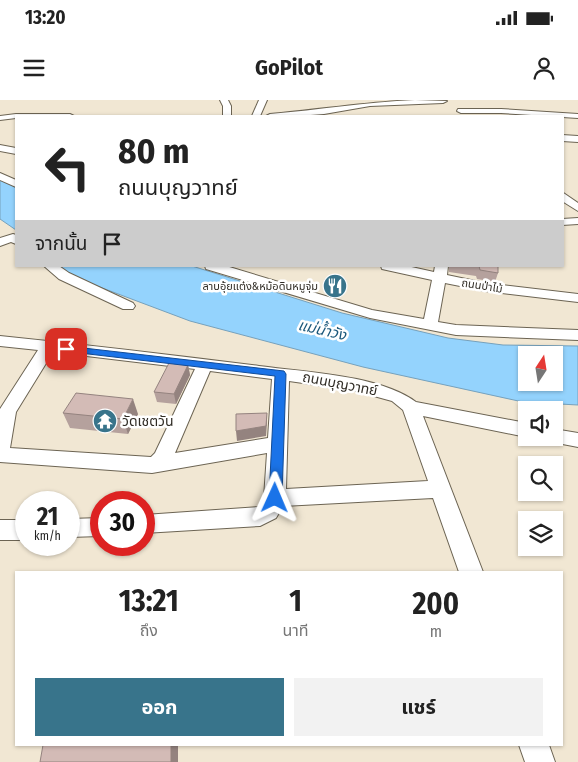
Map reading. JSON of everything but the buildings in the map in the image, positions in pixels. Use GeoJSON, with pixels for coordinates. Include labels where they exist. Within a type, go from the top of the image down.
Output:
{"type":"FeatureCollection","features":[{"type":"Feature","properties":{"kind":"street"},"geometry":{"type":"LineString","coordinates":[[224,100],[227,106],[227,115]]}},
{"type":"Feature","properties":{"kind":"street"},"geometry":{"type":"LineString","coordinates":[[256,115],[262,100]]}},
{"type":"Feature","properties":{"kind":"street"},"geometry":{"type":"LineString","coordinates":[[501,111],[533,103]]}},
{"type":"Feature","properties":{"kind":"street"},"geometry":{"type":"LineString","coordinates":[[284,115],[324,112],[370,104],[452,105],[501,111],[563,115]]}},
{"type":"Feature","properties":{"kind":"street"},"geometry":{"type":"LineString","coordinates":[[564,115],[578,116]]}},
{"type":"Feature","properties":{"kind":"street"},"geometry":{"type":"LineString","coordinates":[[0,118],[15,116]]}},
{"type":"Feature","properties":{"kind":"street"},"geometry":{"type":"LineString","coordinates":[[564,138],[578,139]]}},
{"type":"Feature","properties":{"kind":"street"},"geometry":{"type":"LineString","coordinates":[[0,148],[15,145]]}},
{"type":"Feature","properties":{"kind":"street"},"geometry":{"type":"LineString","coordinates":[[0,176],[15,184]]}},
{"type":"Feature","properties":{"kind":"street"},"geometry":{"type":"LineString","coordinates":[[564,222],[578,221]]}},
{"type":"Feature","properties":{"kind":"street"},"geometry":{"type":"LineString","coordinates":[[0,242],[13,238],[15,239]]}},
{"type":"Feature","properties":{"kind":"street"},"geometry":{"type":"LineString","coordinates":[[51,267],[64,276],[128,306]]}},
{"type":"Feature","properties":{"kind":"street"},"geometry":{"type":"LineString","coordinates":[[213,267],[370,314],[456,330],[578,335]]}},
{"type":"Feature","properties":{"kind":"street","name":"ถนนป่าไม้"},"geometry":{"type":"LineString","coordinates":[[396,267],[440,272],[485,287],[578,298]]}},
{"type":"Feature","properties":{"kind":"street"},"geometry":{"type":"LineString","coordinates":[[430,325],[440,272]]}},
{"type":"Feature","properties":{"kind":"street","name":"ถนนบุญวาทย์"},"geometry":{"type":"LineString","coordinates":[[0,341],[205,364],[352,384],[398,397],[411,407],[518,428]]}},
{"type":"Feature","properties":{"kind":"street"},"geometry":{"type":"LineString","coordinates":[[48,347],[7,412],[0,449],[3,455],[152,464],[276,444]]}},
{"type":"Feature","properties":{"kind":"street"},"geometry":{"type":"LineString","coordinates":[[158,462],[162,458],[205,364]]}},
{"type":"Feature","properties":{"kind":"street"},"geometry":{"type":"LineString","coordinates":[[155,523],[260,517],[268,514],[273,508],[275,498],[280,374]]}},
{"type":"Feature","properties":{"kind":"street"},"geometry":{"type":"LineString","coordinates":[[411,407],[471,571]]}},
{"type":"Feature","properties":{"kind":"street"},"geometry":{"type":"LineString","coordinates":[[563,438],[578,440]]}},
{"type":"Feature","properties":{"kind":"street"},"geometry":{"type":"LineString","coordinates":[[275,498],[441,489]]}},
{"type":"Feature","properties":{"kind":"street"},"geometry":{"type":"LineString","coordinates":[[0,530],[15,530]]}},
{"type":"Feature","properties":{"kind":"street"},"geometry":{"type":"LineString","coordinates":[[534,746],[540,762]]}},
{"type":"Feature","properties":{"kind":"water"},"geometry":{"type":"Polygon","coordinates":[[[0,179],[15,186],[15,229],[0,219],[0,179]]]}},
{"type":"Feature","properties":{"kind":"water","name":"แม่น้ำวัง"},"geometry":{"type":"Polygon","coordinates":[[[59,267],[195,267],[342,313],[448,338],[503,345],[578,346],[578,405],[563,404],[563,401],[518,401],[363,367],[190,321],[65,274],[59,267]]]}},
{"type":"Feature","properties":{"kind":"place","name":"ลาบอุ้ยแต๋ง&หม้อดินหมูจุ่ม"},"geometry":{"type":"Point","coordinates":[335,286]}},
{"type":"Feature","properties":{"kind":"place","name":"วัดเชตวัน"},"geometry":{"type":"Point","coordinates":[105,421]}},
{"type":"Feature","properties":{"kind":"route"},"geometry":{"type":"LineString","coordinates":[[66,349],[139,356],[280,374],[275,498]]}}]}
